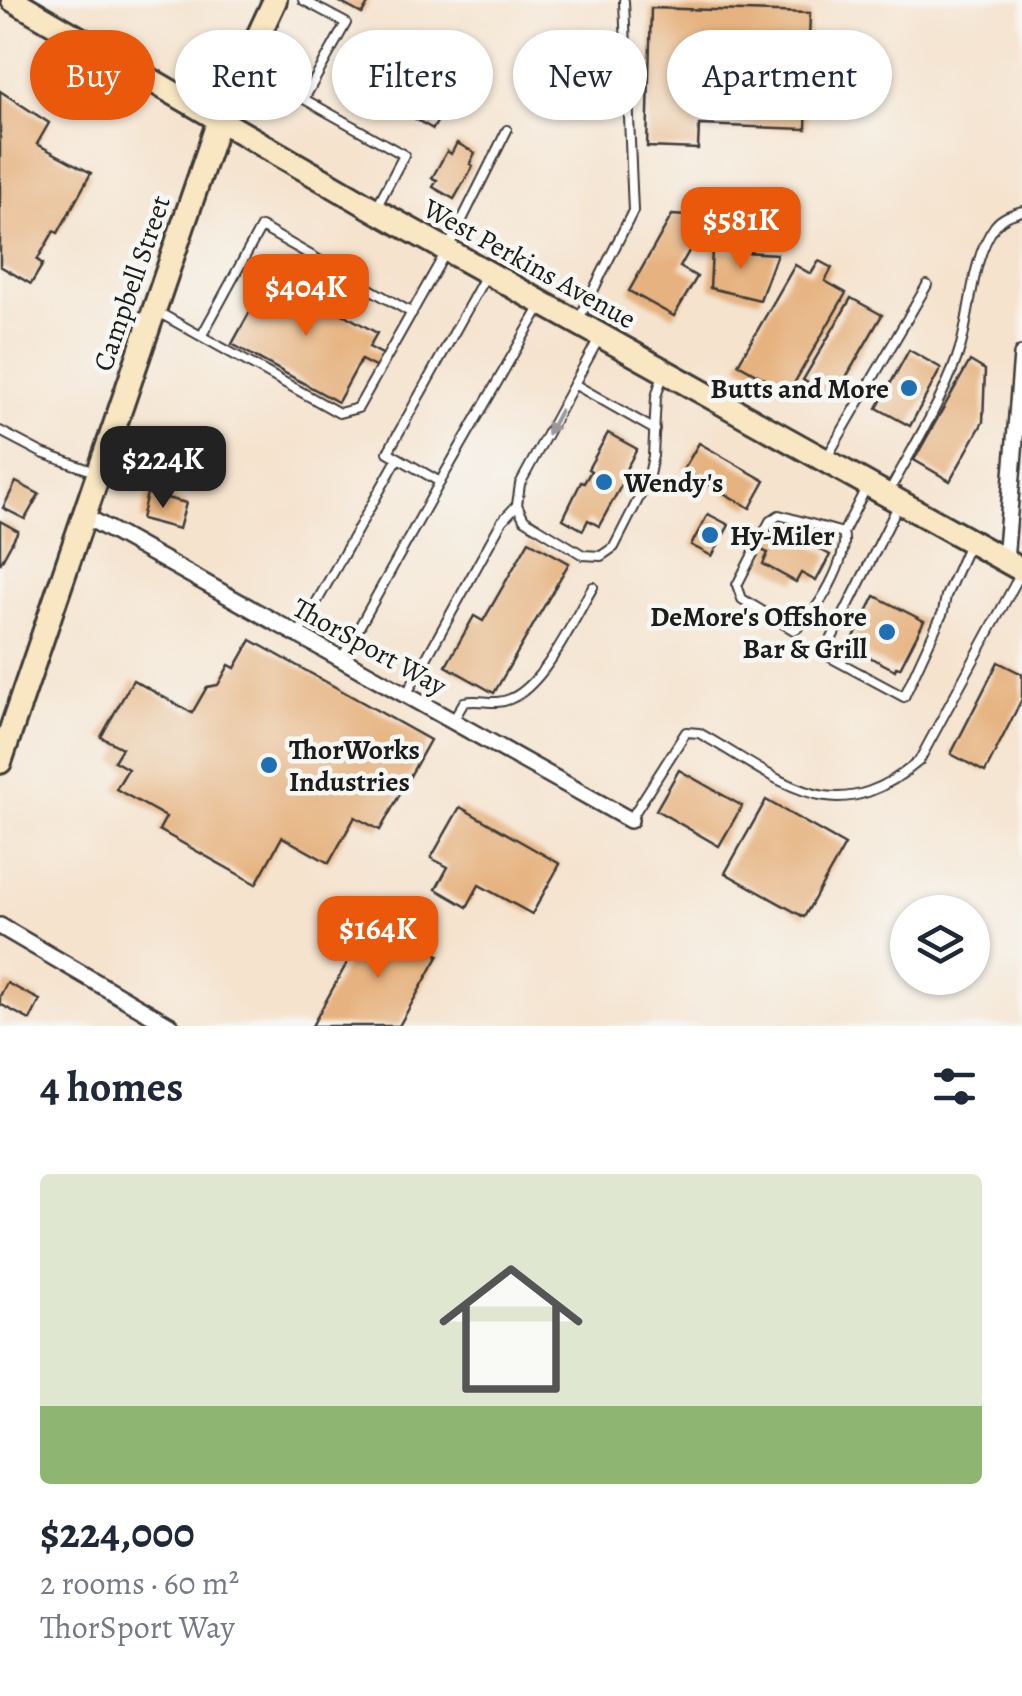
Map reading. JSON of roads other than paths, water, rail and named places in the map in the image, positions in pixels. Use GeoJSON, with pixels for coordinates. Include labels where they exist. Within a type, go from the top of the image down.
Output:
{"type":"FeatureCollection","features":[{"type":"Feature","properties":{"kind":"main road","name":"West Perkins Avenue"},"geometry":{"type":"LineString","coordinates":[[12,0],[175,94]]}},
{"type":"Feature","properties":{"kind":"main road","name":"Campbell Street"},"geometry":{"type":"LineString","coordinates":[[261,30],[275,0]]}},
{"type":"Feature","properties":{"kind":"main road","name":"West Perkins Avenue"},"geometry":{"type":"LineString","coordinates":[[219,120],[1016,567]]}},
{"type":"Feature","properties":{"kind":"main road","name":"Campbell Street"},"geometry":{"type":"LineString","coordinates":[[0,762],[219,120]]}},
{"type":"Feature","properties":{"kind":"street"},"geometry":{"type":"LineString","coordinates":[[1016,567],[1022,355]]}},
{"type":"Feature","properties":{"kind":"street","name":"ThorSport Way"},"geometry":{"type":"LineString","coordinates":[[85,516],[630,820]]}},
{"type":"Feature","properties":{"kind":"street"},"geometry":{"type":"LineString","coordinates":[[0,926],[171,1026]]}},
{"type":"Feature","properties":{"kind":"lane"},"geometry":{"type":"LineString","coordinates":[[303,0],[346,23],[304,100],[404,156],[375,210]]}},
{"type":"Feature","properties":{"kind":"lane"},"geometry":{"type":"LineString","coordinates":[[577,323],[632,211],[624,1]]}},
{"type":"Feature","properties":{"kind":"lane"},"geometry":{"type":"LineString","coordinates":[[154,309],[339,414],[358,408],[447,250],[508,130]]}},
{"type":"Feature","properties":{"kind":"lane"},"geometry":{"type":"LineString","coordinates":[[970,542],[946,596],[944,612],[904,698],[824,654],[885,494],[950,373],[961,344],[970,291],[990,235],[997,223],[1022,211]]}},
{"type":"Feature","properties":{"kind":"lane"},"geometry":{"type":"LineString","coordinates":[[202,336],[261,227],[412,313]]}},
{"type":"Feature","properties":{"kind":"lane"},"geometry":{"type":"LineString","coordinates":[[440,482],[388,452],[487,273]]}},
{"type":"Feature","properties":{"kind":"lane"},"geometry":{"type":"LineString","coordinates":[[825,461],[927,285]]}},
{"type":"Feature","properties":{"kind":"lane"},"geometry":{"type":"LineString","coordinates":[[342,659],[542,304]]}},
{"type":"Feature","properties":{"kind":"lane"},"geometry":{"type":"LineString","coordinates":[[406,694],[502,521],[517,504],[520,484],[600,336]]}},
{"type":"Feature","properties":{"kind":"lane"},"geometry":{"type":"LineString","coordinates":[[517,504],[524,519],[582,555],[601,556],[614,547],[648,480],[656,398],[664,372]]}},
{"type":"Feature","properties":{"kind":"lane"},"geometry":{"type":"LineString","coordinates":[[574,384],[654,430]]}},
{"type":"Feature","properties":{"kind":"lane"},"geometry":{"type":"LineString","coordinates":[[0,431],[42,453],[100,473]]}},
{"type":"Feature","properties":{"kind":"lane"},"geometry":{"type":"LineString","coordinates":[[298,634],[398,458]]}},
{"type":"Feature","properties":{"kind":"lane"},"geometry":{"type":"LineString","coordinates":[[843,533],[885,494]]}},
{"type":"Feature","properties":{"kind":"lane"},"geometry":{"type":"LineString","coordinates":[[779,515],[843,533],[847,544],[843,558],[806,624],[794,630],[742,599],[737,585],[770,521],[779,515]]}},
{"type":"Feature","properties":{"kind":"lane"},"geometry":{"type":"LineString","coordinates":[[630,820],[686,732],[699,733],[804,792],[833,799],[868,795],[897,780],[920,761],[1016,567]]}},
{"type":"Feature","properties":{"kind":"lane"},"geometry":{"type":"LineString","coordinates":[[452,721],[464,702],[494,703],[527,689],[593,587]]}},
{"type":"Feature","properties":{"kind":"place","name":"Butts and More"},"geometry":{"type":"Point","coordinates":[909,388]}},
{"type":"Feature","properties":{"kind":"place","name":"Wendy's"},"geometry":{"type":"Point","coordinates":[604,482]}},
{"type":"Feature","properties":{"kind":"place","name":"Hy-Miler"},"geometry":{"type":"Point","coordinates":[710,535]}},
{"type":"Feature","properties":{"kind":"place","name":"DeMore's Offshore Bar & Grill"},"geometry":{"type":"Point","coordinates":[887,632]}},
{"type":"Feature","properties":{"kind":"place","name":"ThorWorks Industries"},"geometry":{"type":"Point","coordinates":[269,765]}}]}
